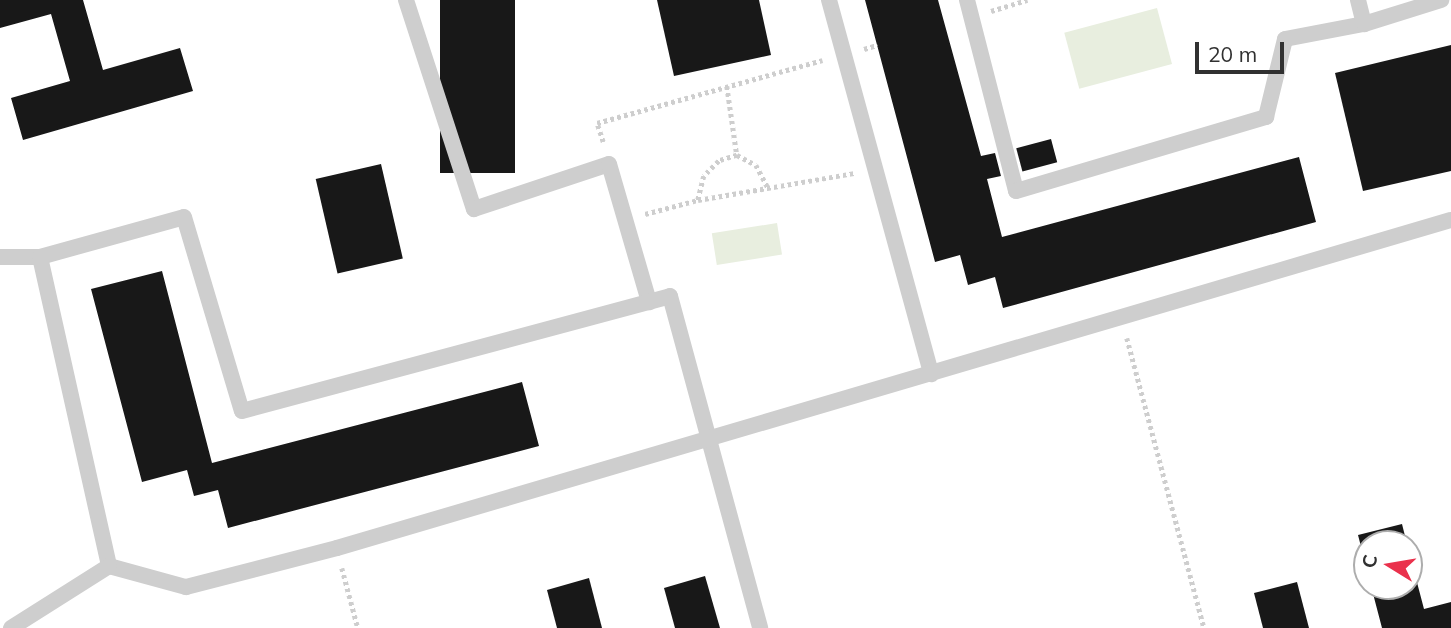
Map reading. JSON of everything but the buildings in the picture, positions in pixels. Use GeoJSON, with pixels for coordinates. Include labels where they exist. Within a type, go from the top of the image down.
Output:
{"type":"FeatureCollection","features":[{"type":"Feature","properties":{"kind":"lane"},"geometry":{"type":"LineString","coordinates":[[406,0],[474,209],[609,164],[649,302]]}},
{"type":"Feature","properties":{"kind":"lane"},"geometry":{"type":"LineString","coordinates":[[829,0],[931,374]]}},
{"type":"Feature","properties":{"kind":"lane"},"geometry":{"type":"LineString","coordinates":[[967,0],[1016,191],[1266,117],[1285,39],[1364,24],[1441,0]]}},
{"type":"Feature","properties":{"kind":"lane"},"geometry":{"type":"LineString","coordinates":[[1358,0],[1364,24]]}},
{"type":"Feature","properties":{"kind":"lane"},"geometry":{"type":"LineString","coordinates":[[0,257],[40,257],[184,217],[242,411],[670,296],[760,628]]}},
{"type":"Feature","properties":{"kind":"lane"},"geometry":{"type":"LineString","coordinates":[[11,628],[109,566],[186,587],[337,548],[1451,220]]}},
{"type":"Feature","properties":{"kind":"lane"},"geometry":{"type":"LineString","coordinates":[[40,257],[109,566]]}},
{"type":"Feature","properties":{"kind":"path"},"geometry":{"type":"LineString","coordinates":[[609,164],[597,123],[877,45]]}},
{"type":"Feature","properties":{"kind":"path"},"geometry":{"type":"LineString","coordinates":[[727,86],[737,155]]}},
{"type":"Feature","properties":{"kind":"path"},"geometry":{"type":"LineString","coordinates":[[737,155],[755,165],[769,189]]}},
{"type":"Feature","properties":{"kind":"path"},"geometry":{"type":"LineString","coordinates":[[698,200],[704,176],[719,162],[737,155]]}},
{"type":"Feature","properties":{"kind":"path"},"geometry":{"type":"LineString","coordinates":[[625,219],[698,200],[875,169]]}},
{"type":"Feature","properties":{"kind":"path"},"geometry":{"type":"LineString","coordinates":[[1121,318],[1204,628]]}},
{"type":"Feature","properties":{"kind":"path"},"geometry":{"type":"LineString","coordinates":[[337,548],[358,628]]}},
{"type":"Feature","properties":{"kind":"green space"},"geometry":{"type":"Polygon","coordinates":[[[1157,8],[1172,64],[1079,89],[1064,33],[1157,8]]]}},
{"type":"Feature","properties":{"kind":"green space"},"geometry":{"type":"Polygon","coordinates":[[[777,223],[782,255],[717,265],[712,233],[777,223]]]}}]}
